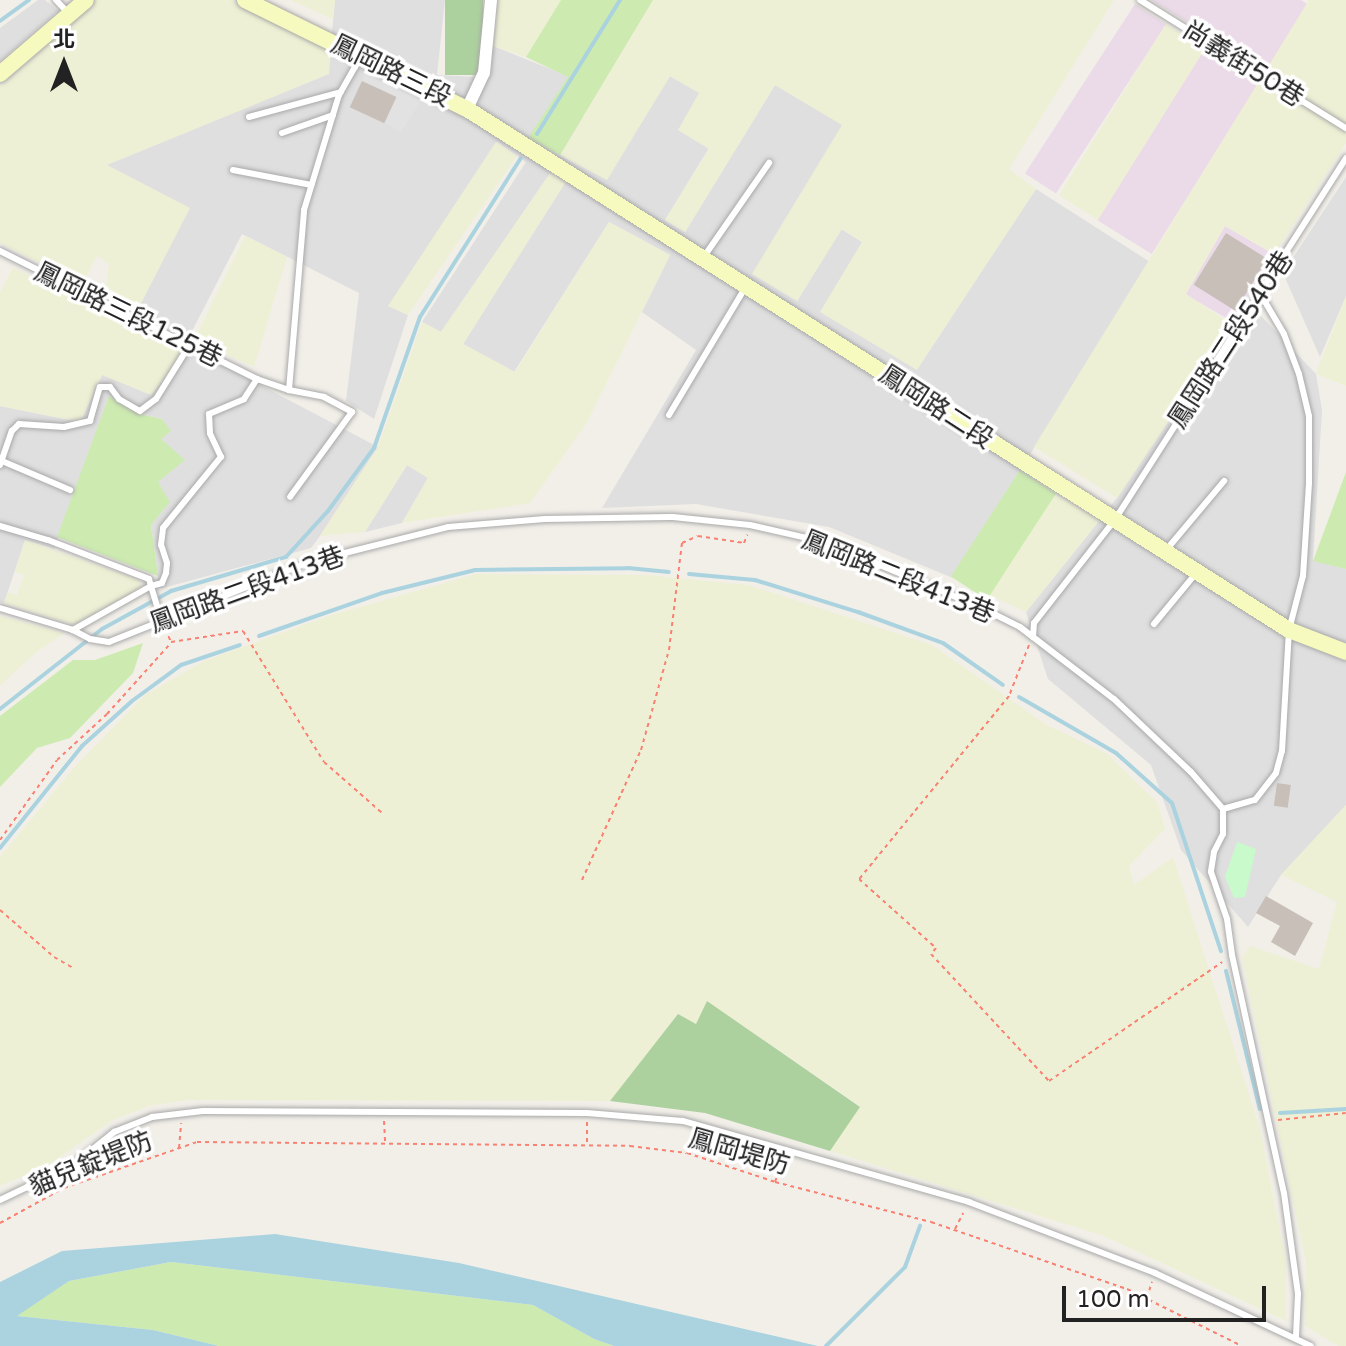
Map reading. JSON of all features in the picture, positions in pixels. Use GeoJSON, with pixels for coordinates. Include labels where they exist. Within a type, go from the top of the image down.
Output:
{"type":"FeatureCollection","features":[{"type":"Feature","properties":{"kind":"street"},"geometry":{"type":"LineString","coordinates":[[0,74],[86,0]]}},
{"type":"Feature","properties":{"kind":"street","name":"鳳岡路三段"},"geometry":{"type":"LineString","coordinates":[[245,0],[467,109],[533,150]]}},
{"type":"Feature","properties":{"kind":"street"},"geometry":{"type":"LineString","coordinates":[[467,109],[484,73],[491,0]]}},
{"type":"Feature","properties":{"kind":"street","name":"鳳岡路二段"},"geometry":{"type":"LineString","coordinates":[[533,150],[1289,630],[1346,652]]}},
{"type":"Feature","properties":{"kind":"lane"},"geometry":{"type":"LineString","coordinates":[[56,0],[69,14]]}},
{"type":"Feature","properties":{"kind":"lane","name":"尚義街50巷"},"geometry":{"type":"LineString","coordinates":[[1140,0],[1346,128]]}},
{"type":"Feature","properties":{"kind":"lane"},"geometry":{"type":"LineString","coordinates":[[289,390],[304,210],[341,92],[361,57]]}},
{"type":"Feature","properties":{"kind":"lane"},"geometry":{"type":"LineString","coordinates":[[249,117],[341,92]]}},
{"type":"Feature","properties":{"kind":"lane"},"geometry":{"type":"LineString","coordinates":[[282,133],[333,115]]}},
{"type":"Feature","properties":{"kind":"lane","name":"鳳岡路二段540巷"},"geometry":{"type":"LineString","coordinates":[[1033,637],[1034,623],[1114,521],[1346,158]]}},
{"type":"Feature","properties":{"kind":"lane"},"geometry":{"type":"LineString","coordinates":[[703,258],[769,163]]}},
{"type":"Feature","properties":{"kind":"lane"},"geometry":{"type":"LineString","coordinates":[[233,170],[312,185]]}},
{"type":"Feature","properties":{"kind":"lane","name":"鳳岡路三段125巷"},"geometry":{"type":"LineString","coordinates":[[0,251],[257,379],[324,397],[352,412],[290,497]]}},
{"type":"Feature","properties":{"kind":"lane"},"geometry":{"type":"LineString","coordinates":[[669,415],[747,285]]}},
{"type":"Feature","properties":{"kind":"lane"},"geometry":{"type":"LineString","coordinates":[[1261,295],[1284,334],[1299,374],[1309,416],[1309,483],[1303,576],[1289,630],[1282,751],[1276,773],[1255,800],[1223,809],[1223,834],[1214,852],[1211,872],[1227,919],[1291,1233],[1298,1294],[1296,1337]]}},
{"type":"Feature","properties":{"kind":"lane"},"geometry":{"type":"LineString","coordinates":[[70,490],[1,463],[12,431],[19,424],[64,427],[90,421],[100,387],[110,387],[119,399],[140,411],[156,399],[189,346]]}},
{"type":"Feature","properties":{"kind":"lane"},"geometry":{"type":"LineString","coordinates":[[73,630],[151,586],[162,583],[166,573],[161,545],[163,528],[221,457],[210,433],[209,414],[244,399],[257,379]]}},
{"type":"Feature","properties":{"kind":"lane"},"geometry":{"type":"LineString","coordinates":[[1165,552],[1224,481]]}},
{"type":"Feature","properties":{"kind":"lane","name":"鳳岡路二段413巷"},"geometry":{"type":"LineString","coordinates":[[0,608],[73,630],[90,639],[109,642],[309,562],[448,527],[545,519],[673,517],[750,525],[825,542],[984,609],[1033,637],[1114,699],[1191,772],[1223,809]]}},
{"type":"Feature","properties":{"kind":"lane"},"geometry":{"type":"LineString","coordinates":[[0,526],[48,540],[149,579],[161,619]]}},
{"type":"Feature","properties":{"kind":"lane"},"geometry":{"type":"LineString","coordinates":[[1154,624],[1197,572]]}},
{"type":"Feature","properties":{"kind":"lane"},"geometry":{"type":"LineString","coordinates":[[0,1200],[73,1165],[114,1132],[152,1117],[384,1112],[587,1113],[683,1121],[969,1202],[1155,1273],[1311,1346]]}},
{"type":"Feature","properties":{"kind":"path"},"geometry":{"type":"LineString","coordinates":[[582,880],[641,750],[669,650],[682,543],[698,536],[744,543],[750,525]]}},
{"type":"Feature","properties":{"kind":"path"},"geometry":{"type":"LineString","coordinates":[[161,619],[171,642]]}},
{"type":"Feature","properties":{"kind":"path"},"geometry":{"type":"LineString","coordinates":[[0,840],[57,760],[107,714],[171,642],[243,631],[324,762],[382,813]]}},
{"type":"Feature","properties":{"kind":"path"},"geometry":{"type":"LineString","coordinates":[[1033,637],[1009,696],[859,879],[936,948],[931,954],[1049,1081],[1232,955]]}},
{"type":"Feature","properties":{"kind":"path"},"geometry":{"type":"LineString","coordinates":[[0,910],[54,957],[73,968]]}},
{"type":"Feature","properties":{"kind":"path"},"geometry":{"type":"LineString","coordinates":[[384,1112],[385,1143]]}},
{"type":"Feature","properties":{"kind":"path"},"geometry":{"type":"LineString","coordinates":[[587,1113],[587,1144]]}},
{"type":"Feature","properties":{"kind":"path"},"geometry":{"type":"LineString","coordinates":[[1269,1122],[1317,1113],[1346,1113]]}},
{"type":"Feature","properties":{"kind":"path"},"geometry":{"type":"LineString","coordinates":[[179,1148],[181,1114]]}},
{"type":"Feature","properties":{"kind":"path","name":"鳳岡堤防"},"geometry":{"type":"LineString","coordinates":[[197,1142],[587,1144],[687,1153],[775,1182],[955,1230],[1147,1298],[1242,1346]]}},
{"type":"Feature","properties":{"kind":"path","name":"貓兒錠堤防"},"geometry":{"type":"LineString","coordinates":[[0,1223],[64,1188],[197,1142]]}},
{"type":"Feature","properties":{"kind":"path"},"geometry":{"type":"LineString","coordinates":[[775,1182],[786,1149]]}},
{"type":"Feature","properties":{"kind":"path"},"geometry":{"type":"LineString","coordinates":[[955,1230],[969,1202]]}},
{"type":"Feature","properties":{"kind":"path"},"geometry":{"type":"LineString","coordinates":[[1147,1298],[1155,1273]]}},
{"type":"Feature","properties":{"kind":"shaded area"},"geometry":{"type":"Polygon","coordinates":[[[38,0],[45,0],[58,11],[0,61],[0,28],[38,0]]]}},
{"type":"Feature","properties":{"kind":"shaded area"},"geometry":{"type":"Polygon","coordinates":[[[335,0],[445,0],[437,75],[477,77],[493,46],[568,76],[606,180],[670,76],[700,93],[709,148],[665,220],[685,232],[775,85],[843,125],[797,301],[841,229],[862,242],[916,369],[1036,189],[1150,262],[953,578],[829,527],[696,504],[602,508],[696,350],[642,312],[670,255],[609,222],[514,372],[463,344],[566,181],[551,172],[441,332],[422,322],[526,162],[497,142],[389,306],[408,315],[374,419],[346,401],[359,293],[242,234],[189,337],[137,311],[189,208],[106,165],[328,74],[335,0]]]}},
{"type":"Feature","properties":{"kind":"shaded area"},"geometry":{"type":"Polygon","coordinates":[[[1151,0],[1301,0],[1307,4],[1268,71],[1151,0]]]}},
{"type":"Feature","properties":{"kind":"shaded area"},"geometry":{"type":"Polygon","coordinates":[[[1135,4],[1166,24],[1056,194],[1025,173],[1135,4]]]}},
{"type":"Feature","properties":{"kind":"shaded area"},"geometry":{"type":"Polygon","coordinates":[[[1205,48],[1259,82],[1152,254],[1097,220],[1205,48]]]}},
{"type":"Feature","properties":{"kind":"shaded area"},"geometry":{"type":"Polygon","coordinates":[[[364,74],[421,101],[401,132],[385,123],[396,97],[362,81],[364,74]]]}},
{"type":"Feature","properties":{"kind":"shaded area"},"geometry":{"type":"Polygon","coordinates":[[[1346,177],[1346,296],[1320,357],[1283,273],[1346,177]]]}},
{"type":"Feature","properties":{"kind":"shaded area"},"geometry":{"type":"Polygon","coordinates":[[[1225,226],[1273,254],[1234,322],[1186,294],[1225,226]]]}},
{"type":"Feature","properties":{"kind":"shaded area"},"geometry":{"type":"Polygon","coordinates":[[[1248,302],[1316,374],[1322,410],[1313,560],[1346,569],[1346,805],[1281,875],[1248,927],[1181,850],[1151,765],[1048,679],[1026,612],[1117,498],[1248,302]]]}},
{"type":"Feature","properties":{"kind":"shaded area"},"geometry":{"type":"Polygon","coordinates":[[[190,348],[378,447],[320,536],[311,548],[163,588],[156,586],[158,576],[151,525],[162,419],[140,414],[109,396],[54,549],[25,540],[4,603],[0,602],[0,406],[80,422],[102,375],[190,348]]]}},
{"type":"Feature","properties":{"kind":"shaded area"},"geometry":{"type":"Polygon","coordinates":[[[407,465],[428,478],[402,523],[365,532],[407,465]]]}},
{"type":"Feature","properties":{"kind":"green space"},"geometry":{"type":"Polygon","coordinates":[[[95,0],[233,0],[331,47],[329,74],[107,165],[190,208],[137,311],[105,295],[109,264],[97,256],[82,284],[0,243],[0,86],[95,0]]]}},
{"type":"Feature","properties":{"kind":"green space"},"geometry":{"type":"Polygon","coordinates":[[[290,0],[335,0],[333,19],[290,0]]]}},
{"type":"Feature","properties":{"kind":"green space"},"geometry":{"type":"Polygon","coordinates":[[[445,0],[483,0],[483,75],[445,75],[445,0]]]}},
{"type":"Feature","properties":{"kind":"green space"},"geometry":{"type":"Polygon","coordinates":[[[497,0],[561,0],[526,57],[493,46],[497,0]]]}},
{"type":"Feature","properties":{"kind":"green space"},"geometry":{"type":"Polygon","coordinates":[[[561,0],[653,0],[560,155],[528,138],[568,77],[526,57],[561,0]]]}},
{"type":"Feature","properties":{"kind":"green space"},"geometry":{"type":"Polygon","coordinates":[[[653,0],[1114,0],[1009,169],[1036,189],[917,370],[820,312],[862,242],[842,229],[797,301],[752,274],[842,125],[775,85],[685,232],[665,220],[709,149],[678,130],[699,93],[670,76],[607,180],[560,155],[653,0]]]}},
{"type":"Feature","properties":{"kind":"green space"},"geometry":{"type":"Polygon","coordinates":[[[1309,0],[1346,0],[1346,143],[1274,254],[1225,226],[1186,294],[1233,325],[1117,498],[1034,447],[1309,0]]]}},
{"type":"Feature","properties":{"kind":"green space"},"geometry":{"type":"Polygon","coordinates":[[[1166,24],[1205,48],[1098,220],[1059,195],[1166,24]]]}},
{"type":"Feature","properties":{"kind":"green space"},"geometry":{"type":"Polygon","coordinates":[[[496,142],[517,156],[408,315],[388,306],[496,142]]]}},
{"type":"Feature","properties":{"kind":"green space"},"geometry":{"type":"Polygon","coordinates":[[[551,172],[567,180],[463,344],[515,372],[609,222],[670,255],[586,424],[530,503],[402,523],[428,478],[407,465],[365,532],[320,536],[378,447],[422,322],[441,332],[551,172]]]}},
{"type":"Feature","properties":{"kind":"green space"},"geometry":{"type":"Polygon","coordinates":[[[245,236],[287,257],[254,367],[194,340],[245,236]]]}},
{"type":"Feature","properties":{"kind":"green space"},"geometry":{"type":"Polygon","coordinates":[[[13,268],[187,351],[151,395],[102,375],[80,422],[0,406],[0,292],[13,268]]]}},
{"type":"Feature","properties":{"kind":"green space"},"geometry":{"type":"Polygon","coordinates":[[[1346,296],[1346,386],[1316,374],[1346,296]]]}},
{"type":"Feature","properties":{"kind":"green space"},"geometry":{"type":"Polygon","coordinates":[[[109,396],[140,414],[162,419],[171,431],[161,439],[185,460],[158,482],[170,502],[151,525],[158,576],[57,537],[109,396]]]}},
{"type":"Feature","properties":{"kind":"green space"},"geometry":{"type":"Polygon","coordinates":[[[1020,470],[1056,493],[987,600],[951,577],[1020,470]]]}},
{"type":"Feature","properties":{"kind":"green space"},"geometry":{"type":"Polygon","coordinates":[[[1346,472],[1346,569],[1313,561],[1346,472]]]}},
{"type":"Feature","properties":{"kind":"green space"},"geometry":{"type":"Polygon","coordinates":[[[1056,493],[1100,520],[1026,612],[989,595],[1056,493]]]}},
{"type":"Feature","properties":{"kind":"green space"},"geometry":{"type":"Polygon","coordinates":[[[25,540],[140,580],[141,588],[74,625],[4,603],[8,592],[17,595],[24,575],[15,572],[25,540]]]}},
{"type":"Feature","properties":{"kind":"green space"},"geometry":{"type":"Polygon","coordinates":[[[476,574],[647,575],[749,585],[932,645],[1047,725],[1106,753],[1157,802],[1165,829],[1129,866],[1134,885],[1173,857],[1260,1129],[1286,1263],[1286,1321],[1104,1236],[830,1151],[860,1106],[707,1001],[696,1025],[678,1014],[610,1101],[187,1100],[149,1106],[113,1120],[47,1166],[0,1186],[0,857],[77,764],[145,695],[206,660],[332,615],[476,574]]]}},
{"type":"Feature","properties":{"kind":"green space"},"geometry":{"type":"Polygon","coordinates":[[[0,616],[64,633],[34,654],[0,686],[0,616]]]}},
{"type":"Feature","properties":{"kind":"green space"},"geometry":{"type":"Polygon","coordinates":[[[143,643],[133,673],[70,738],[37,748],[0,787],[0,716],[73,660],[95,660],[143,643]]]}},
{"type":"Feature","properties":{"kind":"green space"},"geometry":{"type":"Polygon","coordinates":[[[1346,805],[1346,1346],[1338,1346],[1305,1326],[1306,1263],[1242,957],[1250,946],[1319,969],[1337,902],[1281,875],[1346,805]]]}},
{"type":"Feature","properties":{"kind":"green space"},"geometry":{"type":"Polygon","coordinates":[[[1237,842],[1256,849],[1245,897],[1234,898],[1225,877],[1237,842]]]}},
{"type":"Feature","properties":{"kind":"green space"},"geometry":{"type":"Polygon","coordinates":[[[707,1001],[860,1107],[830,1151],[705,1113],[610,1101],[678,1014],[696,1024],[707,1001]]]}},
{"type":"Feature","properties":{"kind":"green space"},"geometry":{"type":"Polygon","coordinates":[[[171,1262],[533,1305],[594,1339],[614,1346],[219,1346],[153,1330],[16,1316],[69,1281],[171,1262]]]}},
{"type":"Feature","properties":{"kind":"water"},"geometry":{"type":"Polygon","coordinates":[[[275,1234],[459,1263],[818,1346],[614,1346],[594,1339],[533,1305],[171,1262],[69,1281],[17,1316],[153,1330],[219,1346],[0,1346],[0,1282],[62,1251],[275,1234]]]}},
{"type":"Feature","properties":{"kind":"building"},"geometry":{"type":"Polygon","coordinates":[[[362,81],[396,97],[384,123],[350,107],[362,81]]]}},
{"type":"Feature","properties":{"kind":"building"},"geometry":{"type":"Polygon","coordinates":[[[1226,233],[1268,259],[1235,311],[1194,285],[1226,233]]]}},
{"type":"Feature","properties":{"kind":"building"},"geometry":{"type":"Polygon","coordinates":[[[1277,783],[1291,785],[1288,808],[1274,806],[1277,783]]]}},
{"type":"Feature","properties":{"kind":"building"},"geometry":{"type":"Polygon","coordinates":[[[1266,896],[1313,923],[1295,956],[1271,942],[1280,926],[1256,913],[1266,896]]]}},
{"type":"Feature","properties":{"kind":"waterway"},"geometry":{"type":"LineString","coordinates":[[0,21],[29,0]]}},
{"type":"Feature","properties":{"kind":"waterway"},"geometry":{"type":"LineString","coordinates":[[537,134],[620,0]]}},
{"type":"Feature","properties":{"kind":"waterway"},"geometry":{"type":"LineString","coordinates":[[0,709],[102,629],[171,591],[286,557],[328,511],[374,448],[420,317],[521,158]]}},
{"type":"Feature","properties":{"kind":"waterway"},"geometry":{"type":"LineString","coordinates":[[259,636],[382,593],[475,570],[628,568],[669,572]]}},
{"type":"Feature","properties":{"kind":"waterway"},"geometry":{"type":"LineString","coordinates":[[689,574],[755,580],[858,612],[943,643],[1003,685]]}},
{"type":"Feature","properties":{"kind":"waterway"},"geometry":{"type":"LineString","coordinates":[[0,848],[82,746],[132,701],[181,665],[240,645]]}},
{"type":"Feature","properties":{"kind":"waterway"},"geometry":{"type":"LineString","coordinates":[[1019,697],[1116,753],[1172,803],[1221,951]]}},
{"type":"Feature","properties":{"kind":"waterway"},"geometry":{"type":"LineString","coordinates":[[1226,971],[1260,1109]]}},
{"type":"Feature","properties":{"kind":"waterway"},"geometry":{"type":"LineString","coordinates":[[1280,1113],[1346,1109]]}},
{"type":"Feature","properties":{"kind":"waterway"},"geometry":{"type":"LineString","coordinates":[[826,1346],[905,1267],[920,1226]]}}]}
